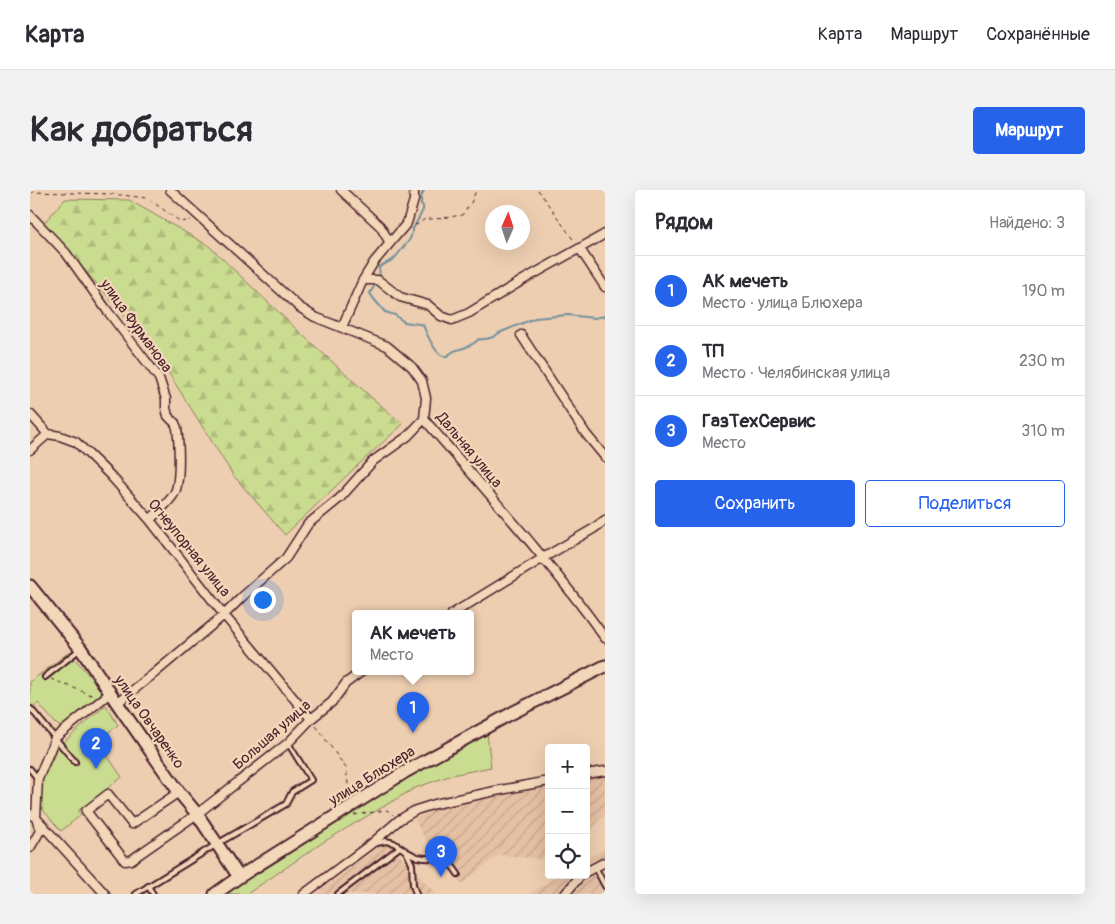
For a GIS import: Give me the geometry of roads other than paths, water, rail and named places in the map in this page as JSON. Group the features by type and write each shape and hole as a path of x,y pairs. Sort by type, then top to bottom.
{"main road":[{"name":"улица Овчаренко","path":"30,586 81,649 106,696 117,703 179,792 197,814 239,877"},
{"name":"улица Блюхера","path":"215,894 405,772 512,713 605,666"}],"street":[{"name":"Дальняя улица","path":"170,190 299,307 315,317 387,346 412,367 422,381 426,398 424,419 543,558 605,638"},
{"path":"341,190 380,226 390,243"},
{"path":"342,328 362,280 374,262 407,223 414,200 414,190"},
{"name":"улица Фурманова","path":"30,215 66,253 159,378 166,399 168,416 177,428 179,475 178,485 174,494 150,520"},
{"path":"362,280 378,280 400,297 428,305 441,316 452,320 470,313 523,280 605,234"},
{"path":"580,249 605,287"},
{"path":"521,335 586,434 605,457"},
{"path":"30,414 48,434 30,450"},
{"path":"117,703 224,615 286,558 308,524 340,498 373,461 408,436 424,419"},
{"name":"Огнеупорная улица","path":"48,434 76,442 110,476 150,520 224,615 311,720"},
{"path":"458,610 594,529 605,520"},
{"name":"Большая улица","path":"179,792 132,824 108,794 86,811 125,861 131,860 197,814 288,743 332,702 346,683 357,675"},
{"path":"30,848 40,831 33,816 38,779 55,738 106,696"},
{"path":"590,773 605,771"},
{"path":"304,894 371,844 399,820 416,810 435,804 545,782"},
{"path":"33,816 105,894"},
{"path":"590,870 605,862"},
{"path":"565,894 578,879"}],"lane":[{"path":"45,677 81,649"},
{"path":"31,709 75,762"},
{"path":"136,894 286,804 292,792 311,780 288,743"},
{"path":"30,769 38,779"},
{"path":"371,844 386,841 394,843 406,852 417,856 440,859 452,864 458,874"},
{"path":"338,894 400,847"},
{"path":"406,852 412,864 413,885 416,894"},
{"path":"595,867 605,886"},
{"path":"148,886 153,894"}],"waterway":[{"path":"379,278 379,267 394,259 410,239 423,210 421,197 424,190"},
{"path":"377,282 370,293 385,312 395,315 404,322 423,325 432,345 443,356 469,346 479,339 492,337 535,318 568,315 594,318 605,316"}],"place":[{"name":"АК мечеть","path":"413,733"},
{"name":"ТП","path":"96,769"},
{"name":"ГазТехСервис","path":"441,877"}]}
